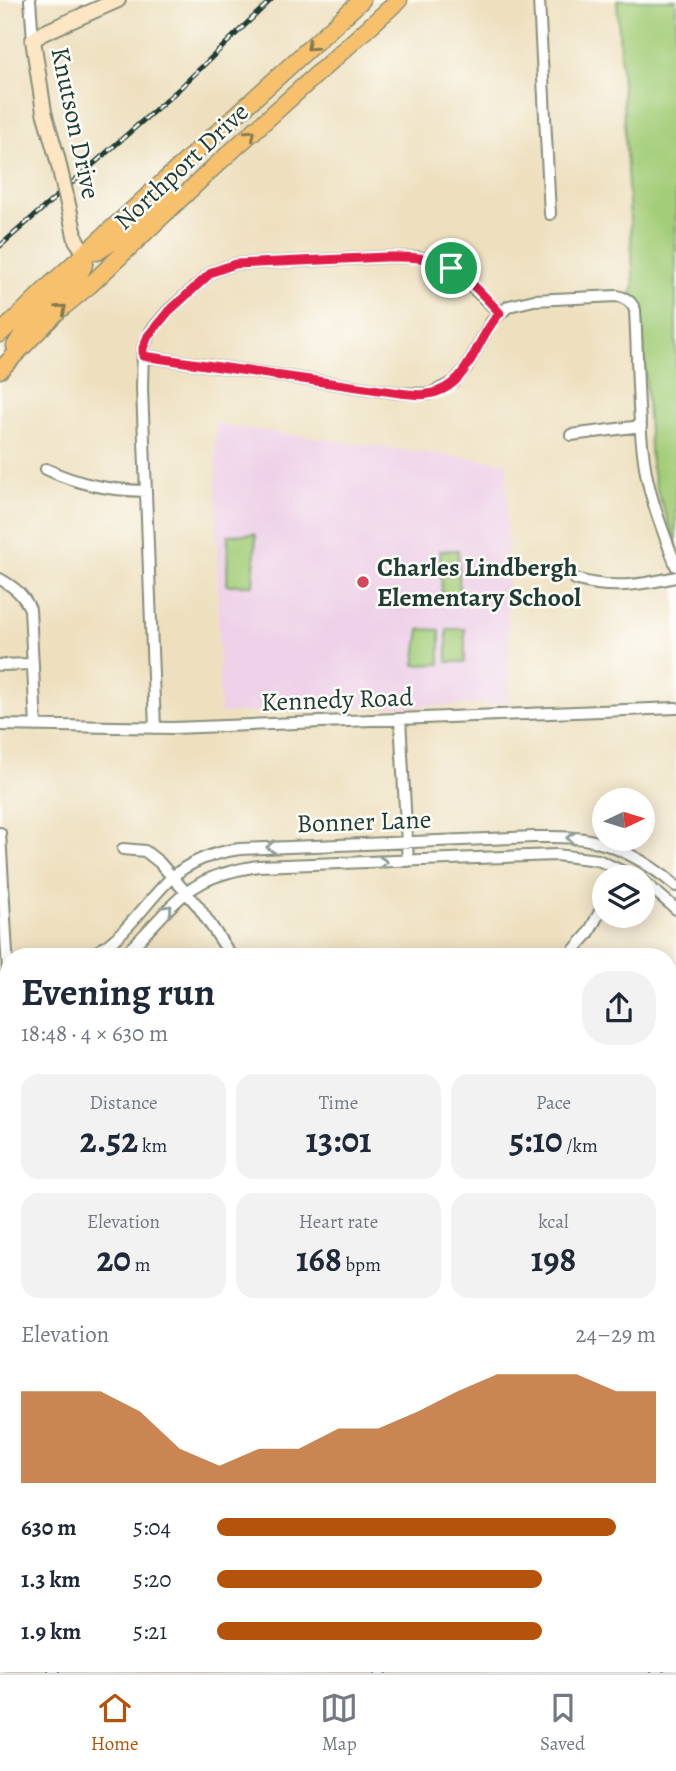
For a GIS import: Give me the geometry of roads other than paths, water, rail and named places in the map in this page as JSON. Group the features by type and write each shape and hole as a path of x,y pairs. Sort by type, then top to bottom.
{"main road":[{"name":"Northport Drive","path":"0,334 48,286 362,0"},
{"name":"Northport Drive","path":"0,370 57,313 214,167 399,0"},
{"path":"0,370 28,323 81,272 85,264 85,253 93,254 117,240 160,204 214,167"}],"street":[{"name":"Knutson Drive","path":"30,0 44,112 76,240 85,253"},
{"path":"33,40 45,32 118,0"},
{"path":"539,0 550,214"},
{"path":"155,728 142,388 143,348 148,336 168,312 212,272 235,264 418,257 451,268 500,313"},
{"path":"143,356 400,393 429,394 454,382 466,368 492,321 509,306 534,300 617,296 632,303 635,310 644,460 649,487 676,566"},
{"path":"571,435 641,426"},
{"path":"46,469 71,480 101,487 146,491"},
{"path":"575,579 609,586 652,582 676,576"},
{"path":"0,579 19,592 30,609 36,726"},
{"path":"0,665 33,664"},
{"name":"Kennedy Road","path":"0,725 155,728 676,708"},
{"path":"400,719 408,861"},
{"path":"0,833 7,948"},
{"name":"Bonner Lane","path":"105,948 172,877 192,864 224,851 274,846 567,837 609,845 648,865 676,886"},
{"path":"123,849 145,851 159,862 198,906 226,948"},
{"path":"621,865 626,853"},
{"name":"Bonner Lane","path":"130,948 186,892 218,874 258,866 556,855 598,860 606,865"},
{"path":"655,891 676,909"},
{"path":"576,948 592,928"}],"railway":[{"path":"0,246 179,89 271,0"}],"place":[{"name":"Charles Lindbergh Elementary School","path":"363,582"}]}
